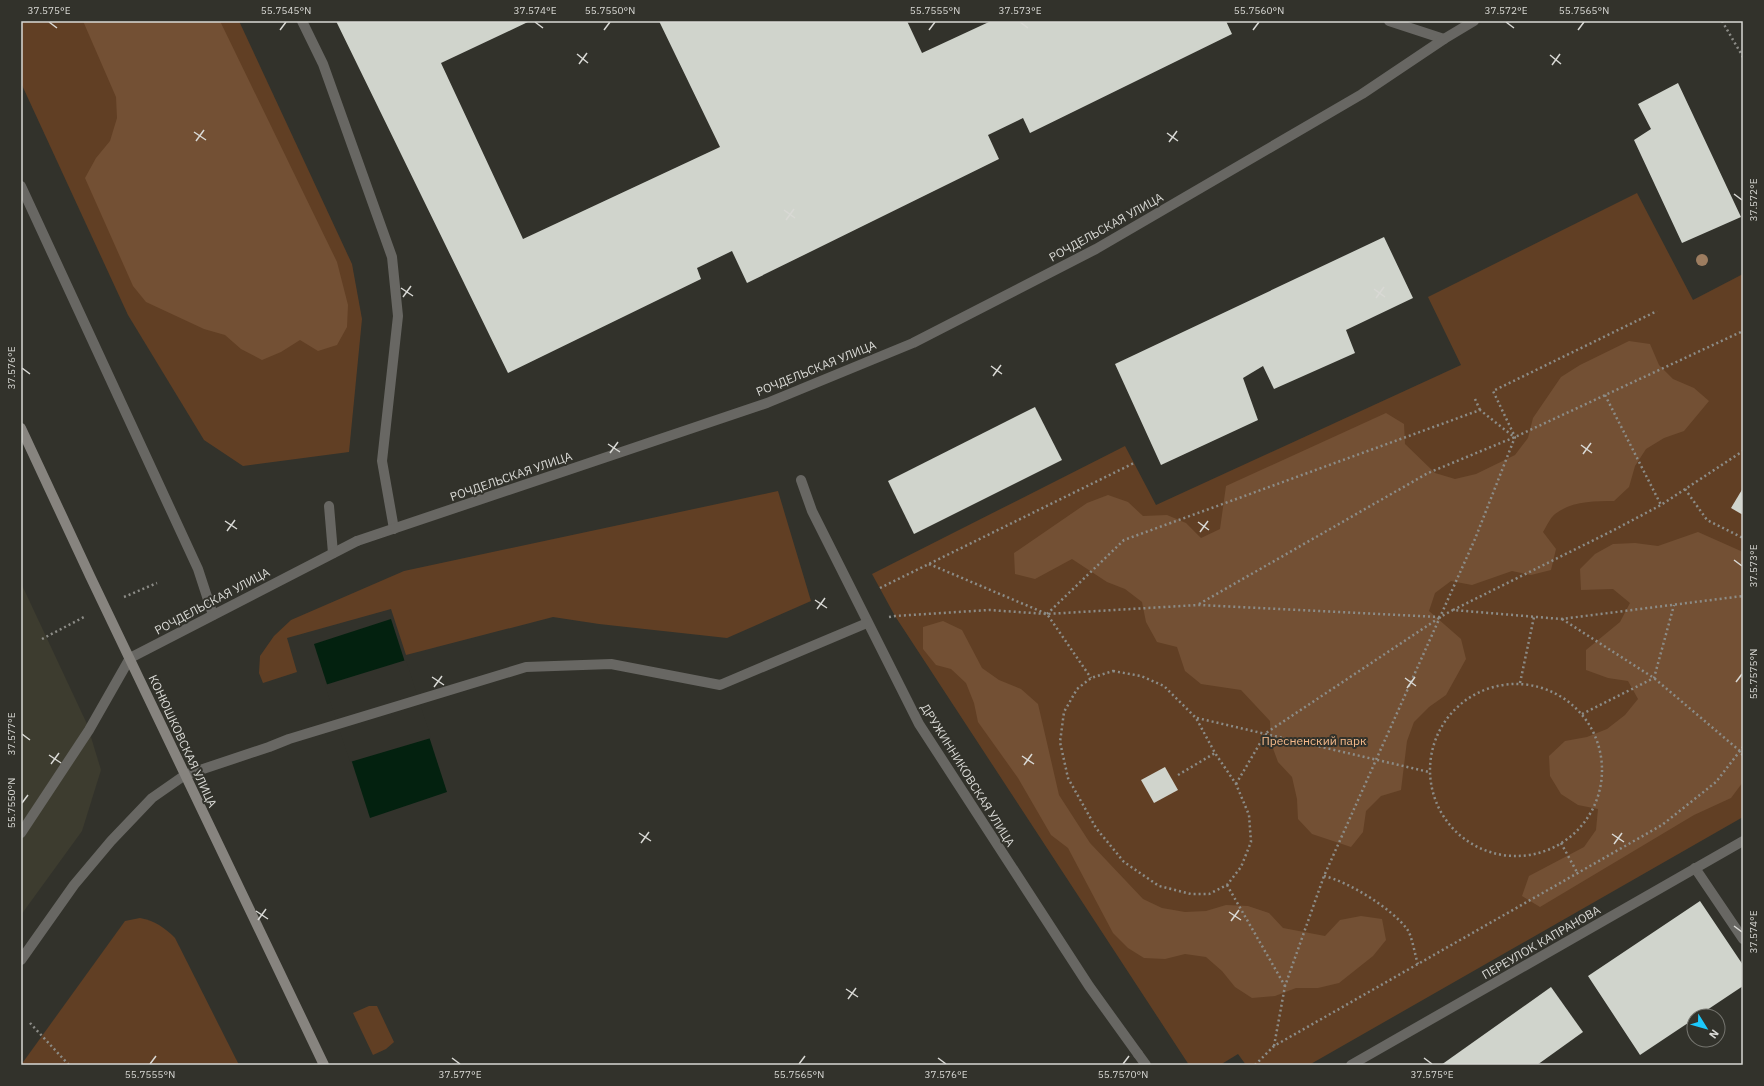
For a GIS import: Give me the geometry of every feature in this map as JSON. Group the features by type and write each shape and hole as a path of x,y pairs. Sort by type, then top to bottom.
{"main road":[{"name":"КОНЮШКОВСКАЯ УЛИЦА","path":"21,428 324,1065"}],"street":[{"path":"302,21 323,64 392,257 398,316 382,461 394,529"},
{"path":"1389,21 1444,39"},
{"name":"РОЧДЕЛЬСКАЯ УЛИЦА","path":"130,658 357,541 767,403 913,343 1096,249 1362,94 1444,39 1474,21"},
{"path":"21,186 198,569 213,615"},
{"name":"ДРУЖИННИКОВСКАЯ УЛИЦА","path":"801,480 812,511 919,724 1089,986 1146,1065"},
{"path":"329,506 333,553"},
{"path":"21,960 74,885 111,841 152,798 185,775 290,739 526,668 611,664 720,685 867,623"},
{"path":"21,833 89,730 130,658"},
{"name":"ПЕРЕУЛОК КАПРАНОВА","path":"1351,1065 1743,841"},
{"path":"1695,868 1743,939"}],"path":[{"path":"1722,21 1743,57"},
{"path":"1274,1046 1285,986 1324,876 1475,539 1514,437 1493,391 1657,312"},
{"path":"1198,605 1428,473 1514,437 1743,331"},
{"path":"1605,395 1661,505"},
{"path":"1475,400 1480,410 1514,437"},
{"path":"1047,614 1124,540 1480,410"},
{"path":"1236,784 1266,733 1440,617 1661,505 1743,451"},
{"path":"880,588 1134,463"},
{"path":"1685,489 1706,520 1743,538"},
{"path":"929,564 1047,614 1091,678"},
{"path":"1453,610 1561,619 1743,596"},
{"path":"1582,714 1654,678 1674,604"},
{"path":"867,623 895,616 989,610 1047,614 1198,605 1440,617"},
{"path":"1520,683 1534,617"},
{"path":"1561,619 1654,678 1740,751 1743,756"},
{"path":"1113,671 1140,676 1164,686 1196,718 1215,753 1236,784 1248,815 1251,842 1241,867 1227,885 1209,894 1191,894 1159,886 1124,862 1096,828 1068,778 1060,742 1064,712 1077,689 1091,678 1113,671"},
{"path":"1520,683 1538,686 1554,692 1569,702 1582,714 1593,732 1600,752 1602,773 1599,794 1590,813 1578,830 1561,843 1545,851 1527,855 1509,856 1491,852 1475,846 1460,835 1447,822 1432,790 1429,772 1431,752 1438,732 1449,715 1463,701 1480,691 1500,685 1520,683"},
{"path":"1196,718 1429,772"},
{"path":"1255,1065 1274,1046 1662,825 1716,782 1743,747"},
{"path":"1178,775 1215,753"},
{"path":"1561,843 1578,874"},
{"path":"1324,876 1336,879 1381,904 1408,930 1418,964"},
{"path":"1227,885 1285,986"},
{"path":"30,1023 69,1065"}],"shaded area":[{"path":"21,583 87,724 101,770 82,831 21,915"},
{"path":"391,619 447,792 370,818 314,644"}],"green space":[{"path":"21,21 239,21 352,264 362,319 349,452 243,466 204,440 128,315 21,83"},
{"path":"83,21 220,21 337,262 348,305 347,327 337,345 318,351 300,340 281,352 262,360 241,349 225,335 204,329 146,302 133,286 85,178 96,158 110,141 117,118 116,97"},
{"name":"Пресненский парк","path":"1637,193 1693,300 1743,274 1743,817 1309,1065 1246,1065 1238,1054 1220,1065 1189,1065 895,616 872,574 1125,446 1156,505 1461,365 1428,297"},
{"path":"1629,341 1650,344 1659,365 1673,379 1694,388 1709,401 1684,431 1664,438 1646,449 1635,466 1629,487 1614,501 1576,504 1568,506 1553,516 1543,532 1556,549 1551,570 1531,575 1512,571 1472,585 1451,581 1435,593 1429,611 1461,639 1466,659 1446,695 1429,707 1414,722 1407,741 1401,790 1381,796 1366,811 1363,832 1351,847 1312,834 1298,819 1297,799 1292,777 1278,762 1271,743 1270,721 1241,690 1201,684 1185,671 1177,647 1157,642 1146,622 1142,602 1125,589 1107,582 1072,559 1035,579 1015,574 1014,553 1087,503 1108,495 1128,502 1143,516 1167,515 1186,523 1201,538 1220,529 1226,486 1386,413 1404,424 1405,444 1435,473 1455,479 1476,474 1515,455 1528,438 1533,418 1561,377 1580,365"},
{"path":"778,491 811,601 727,638 599,624 553,617 406,655 391,609 287,638 297,672 263,683 259,673 260,656 274,636 291,620 404,571"},
{"path":"1698,532 1743,552 1743,782 1731,798 1694,815 1540,907 1522,896 1529,876 1584,847 1596,830 1598,809 1578,805 1561,794 1550,776 1549,756 1565,741 1587,737 1607,729 1625,715 1638,699 1628,681 1608,678 1586,670 1586,650 1620,622 1630,603 1613,589 1581,590 1580,569 1595,554 1613,544 1635,543 1658,546"},
{"path":"943,621 962,630 982,668 999,680 1021,689 1038,704 1059,795 1090,843 1143,899 1162,908 1185,912 1206,911 1226,905 1248,906 1269,913 1283,928 1325,936 1340,920 1361,916 1382,919 1386,940 1373,956 1339,983 1318,988 1296,988 1275,996 1252,998 1235,987 1222,971 1206,957 1185,954 1165,959 1144,958 1128,948 1113,933 1068,848 1051,835 1018,778 978,722 974,703 966,683 951,669 936,665 923,649 923,627"},
{"path":"140,918 159,925 175,938 239,1065 21,1065 125,921"},
{"path":"369,1006 377,1006 394,1042 386,1049 373,1055 353,1013"}],"pier":[{"path":"406,660 431,738 350,762 325,685"}],"building":[{"path":"336,21 530,21 441,63 523,239 720,147 659,21 907,21 922,53 991,21 1226,21 1232,34 1030,133 1023,118 988,135 999,159 747,283 732,251 697,268 701,279 508,373"},
{"path":"1678,83 1741,217 1682,243 1634,140 1651,129 1638,104"},
{"path":"1384,237 1413,298 1346,330 1355,353 1274,389 1263,366 1243,378 1258,420 1161,465 1115,364"},
{"path":"1035,407 1062,460 914,534 888,481"},
{"path":"1743,488 1743,515 1731,508"},
{"path":"1165,767 1178,790 1154,803 1141,780"},
{"path":"1700,901 1743,965 1743,986 1710,1008 1686,1008 1686,1024 1640,1055 1588,976"},
{"path":"1551,987 1583,1032 1537,1065 1441,1065"}]}
